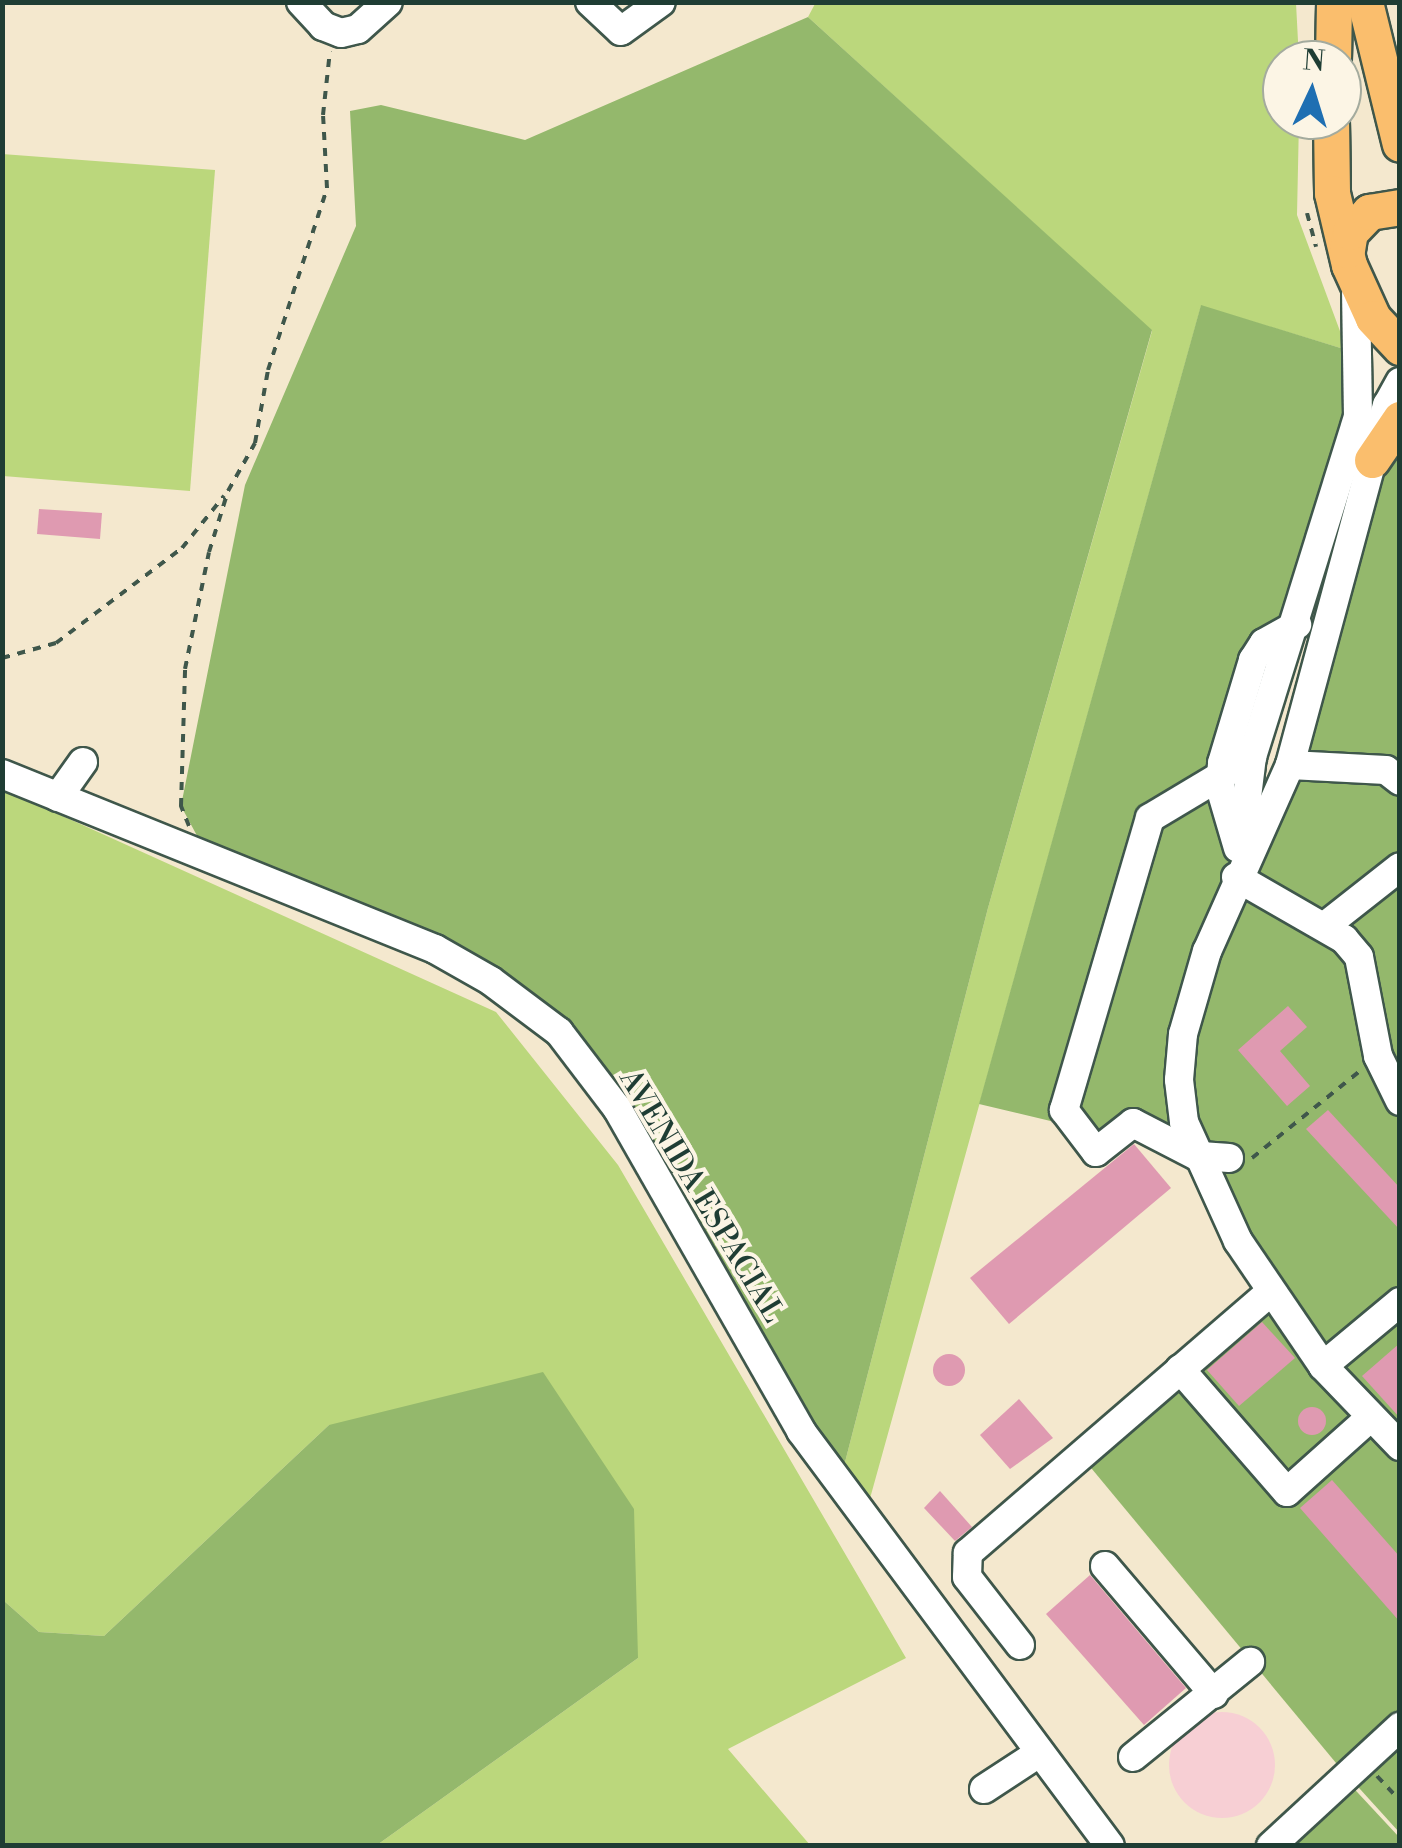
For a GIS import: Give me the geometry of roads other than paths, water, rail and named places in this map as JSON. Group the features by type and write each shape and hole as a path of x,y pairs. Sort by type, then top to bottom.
{"main road":[{"path":"1333,40 1334,2"},
{"path":"1365,2 1400,144"},
{"path":"1331,140 1332,193 1356,287 1400,348"},
{"path":"1348,250 1350,232 1369,212 1400,207"},
{"path":"1372,460 1400,419"}],"lane":[{"path":"301,2 335,32 358,28 388,2"},
{"path":"590,2 621,31 661,2"},
{"path":"1238,864 1252,757 1282,675 1358,417 1356,287"},
{"path":"1400,382 1372,460 1290,765 1238,864 1183,1034 1179,1080 1198,1156 1270,1292 1323,1366 1400,1446"},
{"path":"1333,605 1300,612 1264,643 1253,660 1221,776 1238,864 1325,926 1358,957 1389,1047 1400,1101"},
{"path":"1282,675 1311,684"},
{"path":"1230,1158 1198,1156 1133,1123 1096,1152 1064,1110 1150,818 1252,757"},
{"path":"58,797 82,762"},
{"path":"1290,765 1386,770 1400,781"},
{"name":"AVENIDA ESPACIAL","path":"2,774 434,949 492,981 559,1032 618,1108 801,1431 1101,1840"},
{"path":"1325,926 1400,867"},
{"path":"1020,1645 964,1565 977,1541 1270,1292"},
{"path":"1323,1366 1400,1302"},
{"path":"1180,1369 1287,1492 1371,1417"},
{"path":"1105,1566 1214,1694"},
{"path":"1134,1757 1250,1662"},
{"path":"1271,1846 1400,1728"},
{"path":"984,1789 1040,1753"}]}
